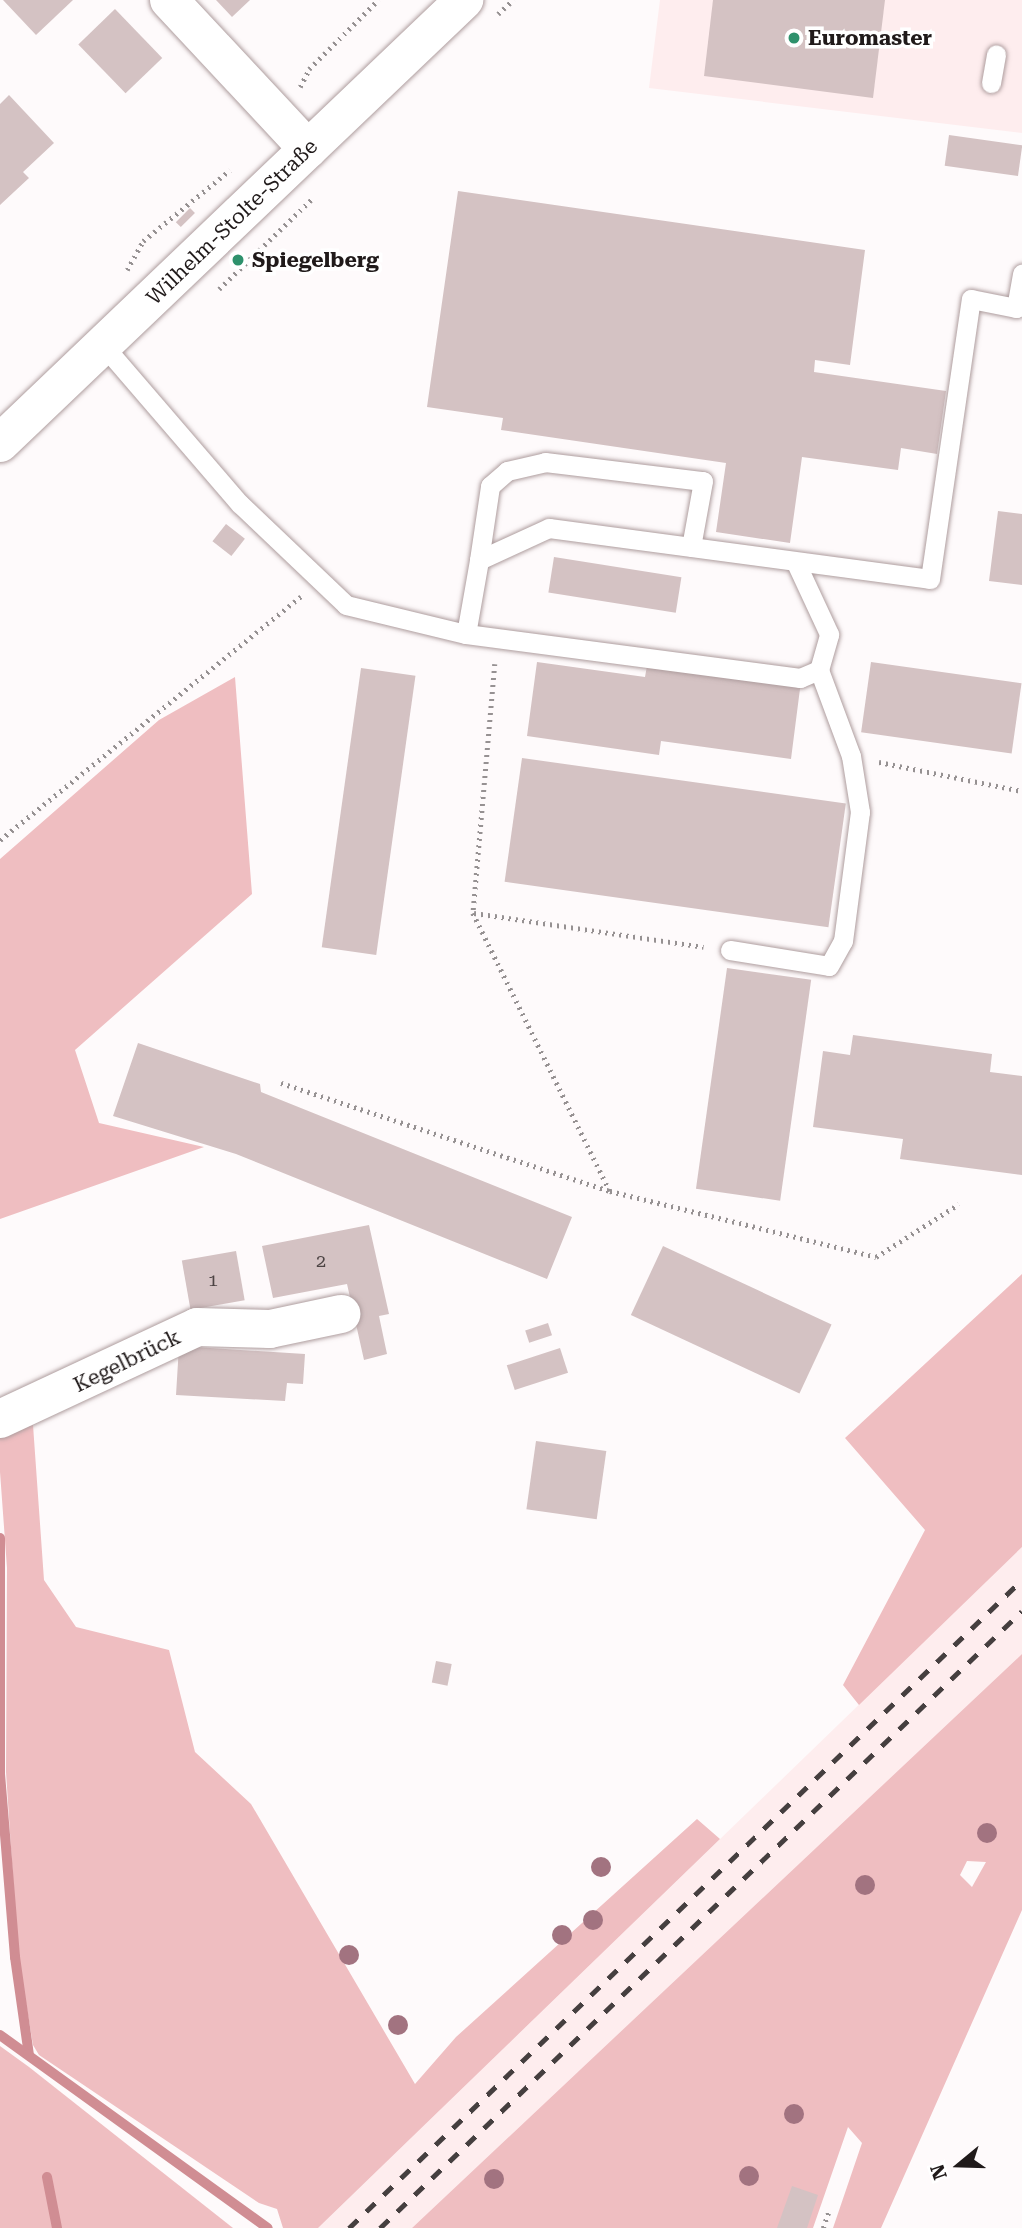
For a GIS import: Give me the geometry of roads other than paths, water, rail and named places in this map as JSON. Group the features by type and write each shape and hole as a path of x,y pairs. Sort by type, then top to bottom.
{"street":[{"path":"169,0 295,136"},
{"name":"Wilhelm-Stolte-Straße","path":"0,443 103,345 295,136 464,0"},
{"name":"Kegelbrück","path":"0,1419 198,1327 270,1329 341,1314"}],"lane":[{"path":"991,83 996,54"},
{"path":"479,560 549,528 691,547 797,565 930,579 971,299 1016,308 1022,274"},
{"path":"103,345 240,504 346,605 497,639 800,678 819,670"},
{"path":"466,634 490,486 507,471 545,462 703,481 691,547"},
{"path":"730,950 829,966 843,941 860,812 851,756 819,670 829,634 797,565"}],"waterway":[{"path":"0,1538 0,1774 15,1957 29,2055"},
{"path":"0,2035 268,2228"},
{"path":"47,2177 57,2228"}],"railway":[{"path":"349,2228 1022,1580"},
{"path":"380,2228 1022,1611"}],"place":[{"name":"Euromaster","path":"794,38"},
{"name":"Spiegelberg","path":"238,260"}]}
